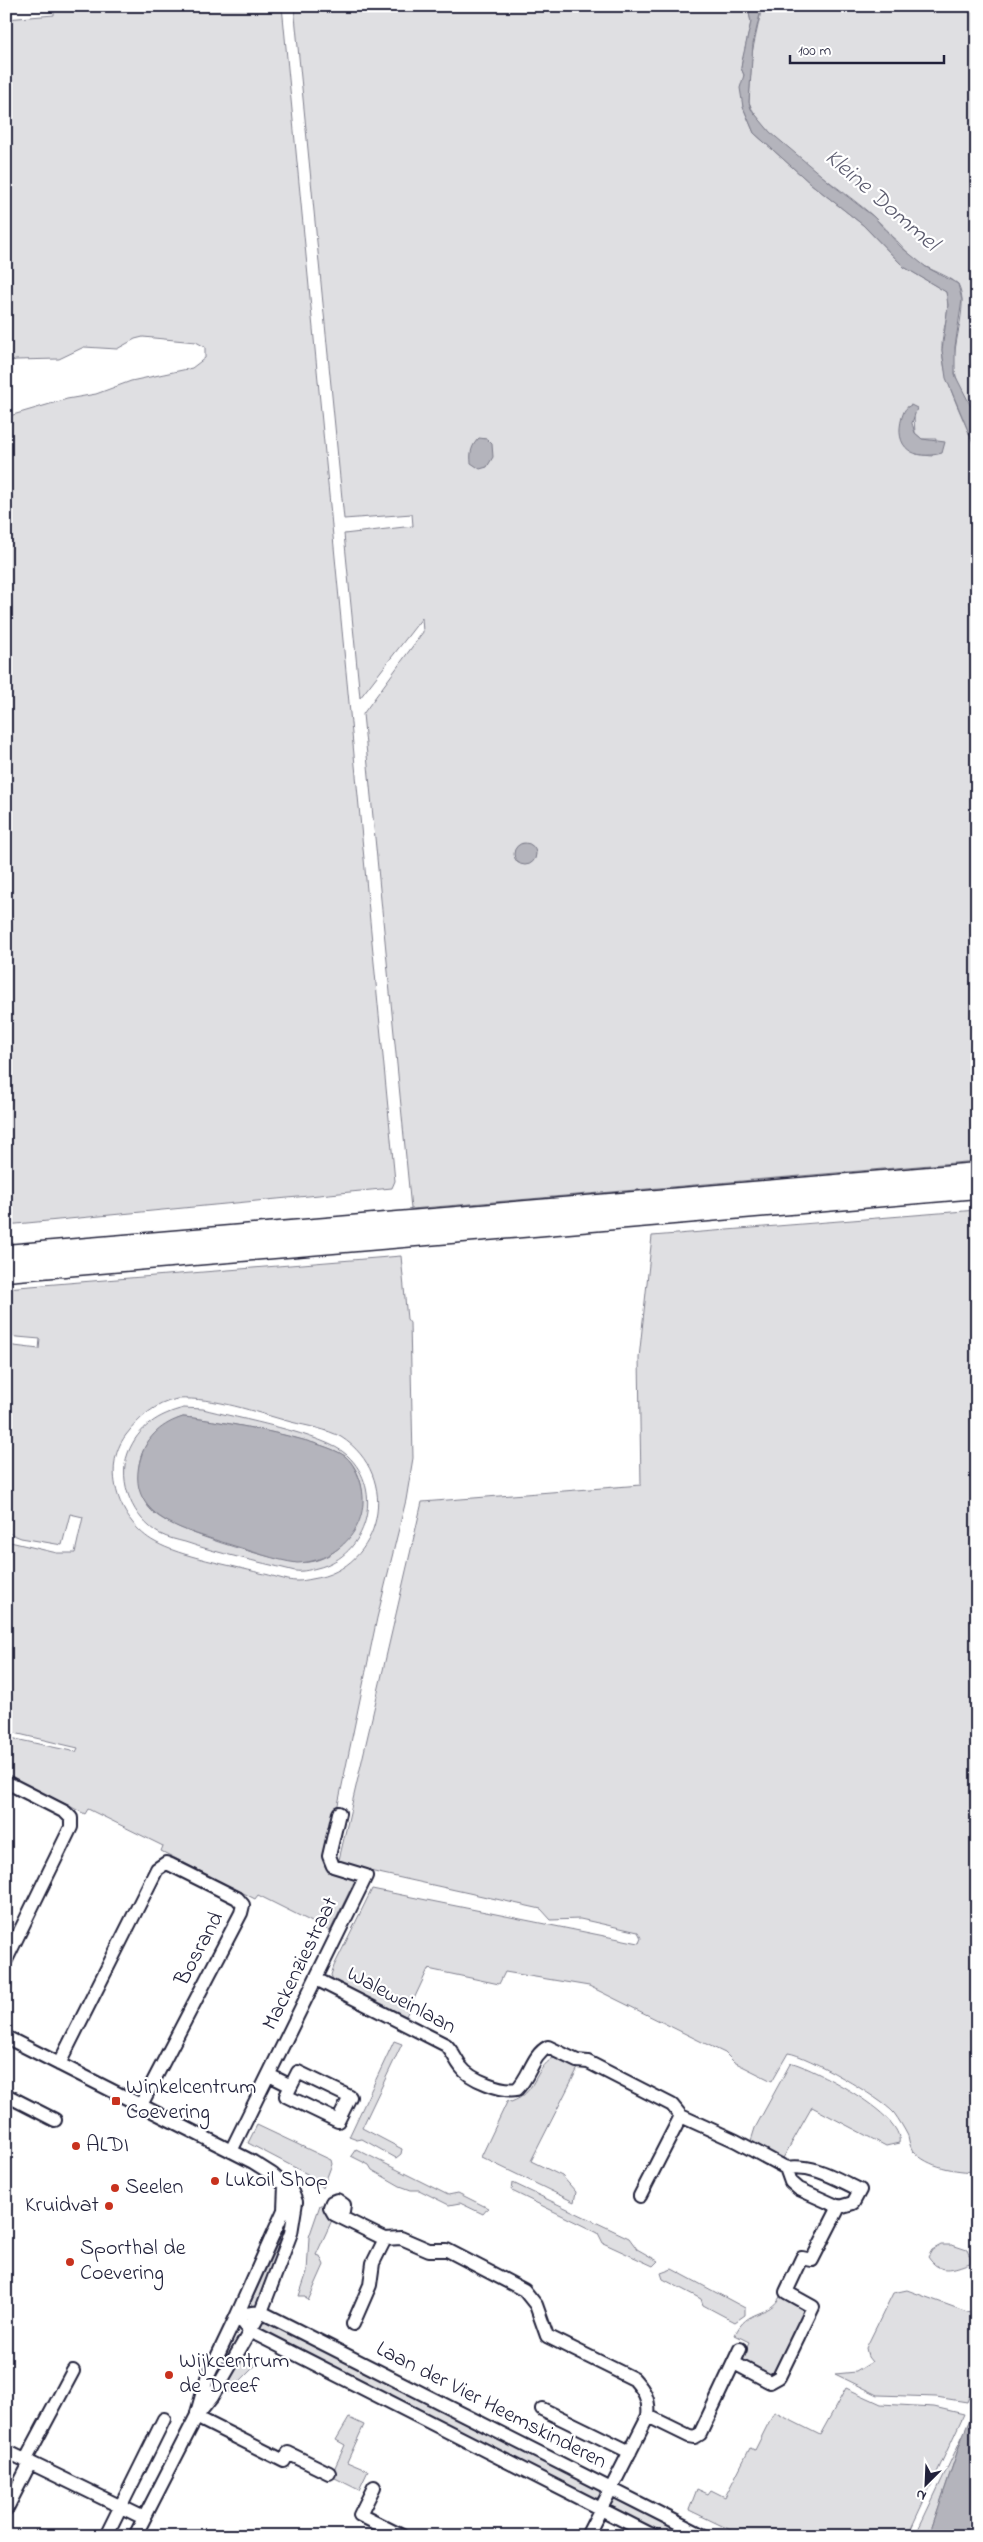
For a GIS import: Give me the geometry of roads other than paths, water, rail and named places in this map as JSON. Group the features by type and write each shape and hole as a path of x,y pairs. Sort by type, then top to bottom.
{"highway":[{"path":"6,1254 977,1172"},
{"path":"6,1272 977,1189"}],"street":[{"path":"6,1782 65,1812 71,1818 70,1827 6,1960"},
{"name":"Mackenziestraat","path":"231,2151 366,1876 333,1866 329,1856 339,1813"},
{"name":"Bosrand","path":"58,2064 157,1868 166,1863 171,1865 236,1898 243,1905 241,1913 141,2105"},
{"name":"Waleweinlaan","path":"316,1979 446,2045 453,2052 461,2068 500,2090 517,2089 524,2082 540,2051 548,2047 576,2061 588,2062 672,2105 681,2116 736,2141 786,2168 801,2166 816,2168 860,2190 853,2203 839,2207 812,2260 802,2258 786,2292 813,2307 779,2377 770,2382 734,2363"},
{"path":"6,2037 231,2151 272,2174 292,2192 296,2202 291,2233 261,2312 212,2397 196,2417 135,2536"},
{"path":"298,2072 350,2097 338,2121 286,2096 291,2086 298,2072"},
{"path":"269,2075 291,2086"},
{"path":"6,2095 56,2120"},
{"path":"640,2196 681,2116"},
{"path":"786,2168 791,2182 798,2189 839,2207"},
{"path":"196,2417 207,2378 284,2210 285,2185"},
{"path":"338,2215 385,2239 401,2238 429,2250 447,2250 524,2290 536,2305 547,2336 634,2379 643,2390 649,2406 648,2416 587,2536"},
{"path":"353,2324 370,2285 373,2263 385,2239"},
{"path":"237,2315 261,2312"},
{"name":"Laan der Vier Heemskinderen","path":"261,2312 704,2536"},
{"name":"Laan der Vier Heemskinderen","path":"237,2315 250,2331 654,2536"},
{"path":"648,2416 695,2437 700,2434 740,2349"},
{"path":"6,2510 27,2462 73,2370"},
{"path":"542,2409 630,2452"},
{"path":"196,2417 284,2460 288,2453 329,2473"},
{"path":"106,2536 164,2419"},
{"path":"6,2451 144,2518"},
{"path":"374,2487 360,2515 402,2536"}],"place":[{"name":"Winkelcentrum Coevering","path":"116,2101"},
{"name":"ALDI","path":"76,2146"},
{"name":"Lukoil Shop","path":"215,2181"},
{"name":"Seelen","path":"115,2188"},
{"name":"Kruidvat","path":"109,2206"},
{"name":"Sporthal de Coevering","path":"70,2262"},
{"name":"Wijkcentrum de Dreef","path":"169,2375"}],"water label":[{"name":"Kleine Dommel","path":"881,201"}]}
